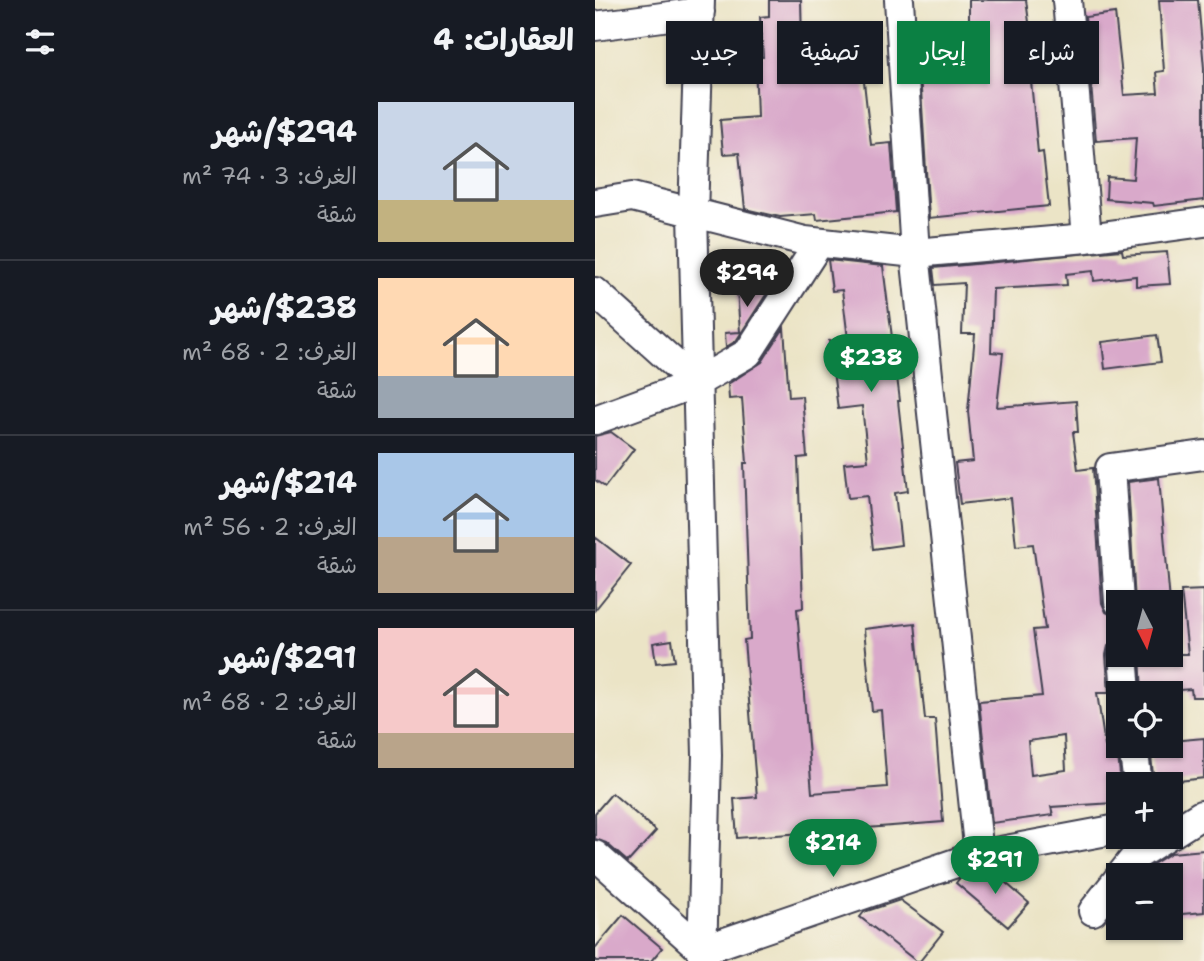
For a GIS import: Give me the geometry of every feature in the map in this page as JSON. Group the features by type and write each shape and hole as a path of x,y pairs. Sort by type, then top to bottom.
{"street":[{"path":"899,0 915,253 979,855"},
{"path":"1067,0 1087,238"},
{"path":"595,26 700,6 693,214 707,755 702,956"},
{"path":"595,203 632,197 819,243 915,253 1087,238 1204,222"},
{"path":"595,420 696,383 748,353 819,243"},
{"path":"595,292 696,383"},
{"path":"1118,590 1110,468 1204,455"},
{"path":"1183,818 1203,814"},
{"path":"1183,826 1203,814"},
{"path":"702,956 979,855 1106,832"},
{"path":"1131,863 1147,849"},
{"path":"595,855 702,956"},
{"path":"1093,911 1106,895"}],"building":[{"path":"769,0 801,0 801,21 777,21 777,84 864,84 871,145 891,143 896,212 817,220 816,214 780,217 745,209 739,153 723,154 720,120 757,117 756,84 763,84 763,21 760,21 760,17 769,16"},
{"path":"969,0 1026,0 1029,21 1004,21 1004,84 1031,84 1038,153 1043,152 1049,206 929,218 921,84 990,84 990,21 969,21"},
{"path":"1159,0 1198,0 1204,68 1204,200 1154,206 1153,203 1106,199 1107,177 1133,179 1136,138 1096,141 1091,84 1099,84 1099,21 1085,21 1085,17 1115,13 1124,95 1158,93 1156,72 1164,71"},
{"path":"1122,250 1123,255 1167,252 1170,284 1136,286 1136,276 1094,281 1093,271 1066,274 1067,285 993,289 991,352 1003,353 997,407 1076,401 1078,432 1073,432 1078,470 1093,468 1102,603 1106,612 1108,681 1106,693 1097,693 1106,758 1118,758 1120,772 1106,772 1106,804 1051,807 1053,815 992,823 979,701 1042,696 1033,630 1045,629 1033,544 1016,546 1011,498 960,504 955,463 973,461 968,411 975,334 962,334 964,283 935,285 933,268","holes":["1064,736 1066,770 1031,775 1028,741"]},
{"path":"828,260 883,266 908,491 895,493 901,545 873,549 867,496 848,498 844,463 868,461 862,406 838,409 829,341 848,339 842,290 832,291"},
{"path":"771,287 736,341 726,347 725,333 740,332 737,289"},
{"path":"784,328 789,397 802,396 807,457 798,458 803,608 797,609 812,793 887,787 881,710 872,711 864,629 915,623 925,719 935,719 943,822 737,838 734,799 757,797 744,640 750,639 744,463 747,463 742,398 729,399 728,384 762,362"},
{"path":"1157,335 1161,362 1105,369 1102,342"},
{"path":"611,432 634,449 605,487 595,480 595,436"},
{"path":"1159,478 1169,590 1134,590 1128,482"},
{"path":"595,537 631,565 595,610"},
{"path":"1204,590 1204,697 1192,697 1191,689 1183,690 1183,681 1141,681 1141,667 1183,667 1183,654 1188,654 1183,591"},
{"path":"672,640 675,661 656,663 653,643"},
{"path":"1204,738 1204,778 1183,781 1183,772 1153,772 1151,758 1183,758 1183,740"},
{"path":"612,793 656,831 628,862 606,843 595,839 595,813"},
{"path":"1204,850 1204,912 1183,914 1183,863 1155,863 1171,853"},
{"path":"991,870 1029,903 1008,927 956,883 959,879"},
{"path":"900,900 943,932 920,961 916,961 860,917 864,912"},
{"path":"623,915 662,948 651,961 595,961 595,948"}]}
